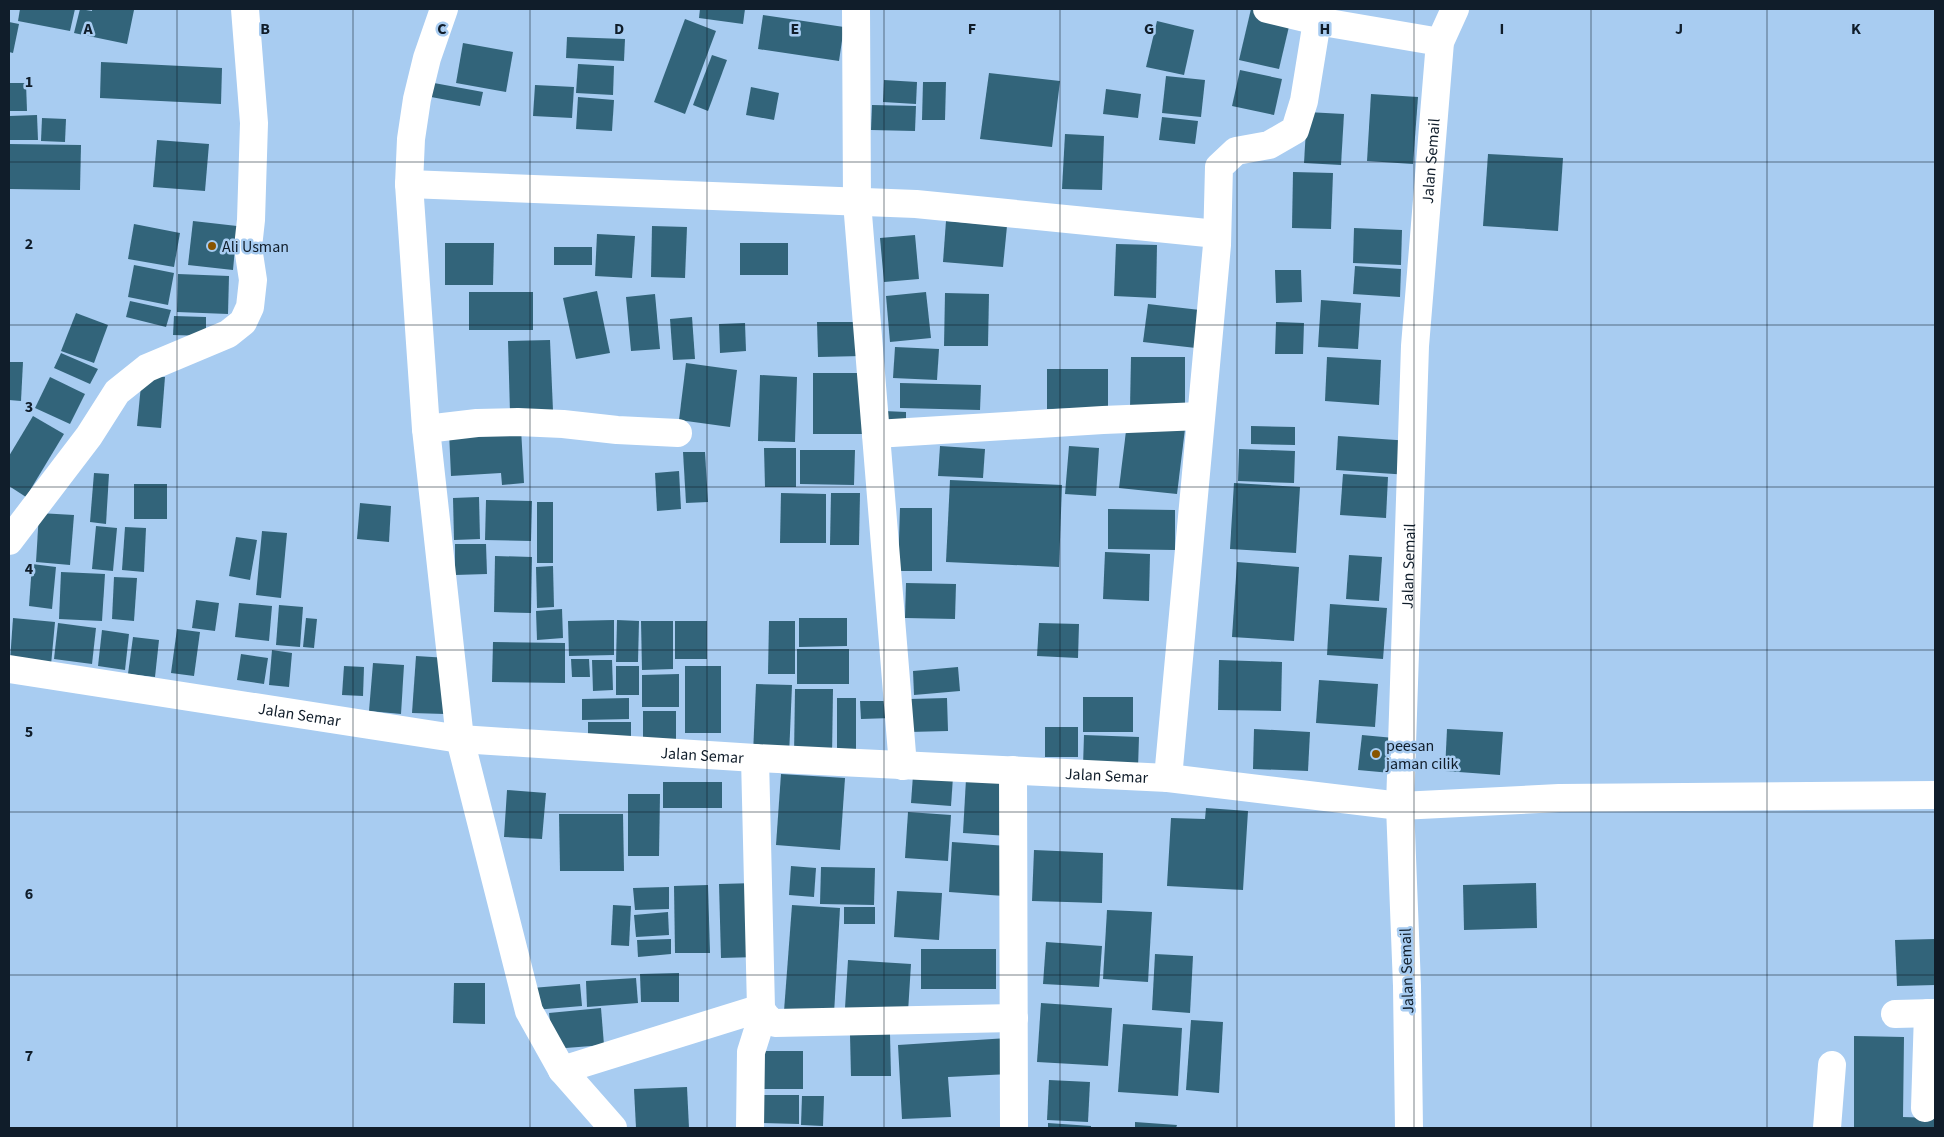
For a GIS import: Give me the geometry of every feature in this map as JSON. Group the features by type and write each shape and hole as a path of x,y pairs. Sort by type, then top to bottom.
{"street":[{"path":"9,541 89,436 116,392 148,368 228,334 242,322 250,307 253,280 248,248 251,220 254,123 245,9"},
{"path":"444,9 427,58 417,99 411,139 409,184 426,429 460,739 529,1011 562,1070 613,1128"},
{"path":"856,9 857,202 903,766"},
{"path":"1266,9 1317,21 1440,42"},
{"name":"Jalan Semail","path":"1409,1128 1407,986 1400,806 1415,346 1440,42 1455,9"},
{"path":"1168,778 1217,234 1219,167 1236,150 1269,145 1295,130 1304,101 1317,21"},
{"path":"409,184 954,207 1217,234"},
{"path":"876,434 1093,420 1201,416"},
{"path":"426,429 477,423 518,422 678,433"},
{"name":"Jalan Semar","path":"9,669 460,739 755,758 1168,778 1400,806 1559,798 1935,794"},
{"path":"750,1128 751,1052 762,1011 755,758"},
{"path":"1013,770 1014,1128"},
{"path":"562,1070 762,1011"},
{"path":"762,1011 775,1024 1014,1018"},
{"path":"1895,1014 1931,1013 1925,1108"},
{"path":"1827,1128 1832,1065"}],"building":[{"path":"20,9 75,9 70,31 18,21"},
{"path":"80,9 92,11 92,9 134,10 127,44 74,33"},
{"path":"700,9 745,9 743,24 699,18"},
{"path":"1251,9 1291,18 1279,69 1239,60"},
{"path":"763,15 844,27 839,61 758,49"},
{"path":"685,19 716,31 685,114 654,102"},
{"path":"1157,21 1194,30 1184,75 1146,67"},
{"path":"9,22 19,24 13,53 9,52"},
{"path":"567,37 625,39 624,61 566,58"},
{"path":"463,43 513,52 506,92 456,83"},
{"path":"712,55 727,60 708,111 693,105"},
{"path":"101,62 222,68 221,104 100,98"},
{"path":"578,64 614,66 613,95 576,93"},
{"path":"1240,70 1282,79 1274,115 1232,106"},
{"path":"989,73 1060,81 1052,147 980,139"},
{"path":"1166,76 1205,80 1201,117 1162,113"},
{"path":"884,80 917,82 916,104 883,102"},
{"path":"923,82 946,82 945,120 922,120"},
{"path":"9,83 26,83 27,111 9,111"},
{"path":"434,83 483,92 480,106 431,97"},
{"path":"535,85 574,87 572,118 533,116"},
{"path":"751,87 779,93 774,120 746,115"},
{"path":"1106,89 1141,94 1138,118 1103,114"},
{"path":"1371,94 1418,97 1413,164 1367,161"},
{"path":"578,97 614,100 612,131 576,129"},
{"path":"872,105 916,106 915,131 871,130"},
{"path":"1307,112 1344,114 1341,165 1304,163"},
{"path":"37,115 38,140 9,140 9,116"},
{"path":"1162,117 1198,121 1195,144 1159,140"},
{"path":"42,118 66,119 65,142 41,141"},
{"path":"1065,134 1104,136 1102,190 1062,189"},
{"path":"157,140 209,144 205,191 153,187"},
{"path":"9,144 81,145 80,190 9,189"},
{"path":"1488,154 1563,158 1558,231 1483,226"},
{"path":"1293,172 1333,173 1331,229 1292,228"},
{"name":"Ali Usman","path":"193,221 237,226 233,270 188,265"},
{"path":"946,221 1007,226 1003,267 943,262"},
{"path":"134,224 180,233 174,267 128,259"},
{"path":"652,226 687,227 685,278 651,277"},
{"path":"1354,228 1402,230 1401,265 1353,263"},
{"path":"597,234 635,236 632,278 595,276"},
{"path":"915,235 919,279 884,282 880,238"},
{"path":"445,243 494,243 493,285 445,285"},
{"path":"740,243 788,243 788,275 740,275"},
{"path":"1116,244 1157,245 1156,298 1114,296"},
{"path":"554,247 592,247 592,265 554,265"},
{"path":"134,265 174,273 168,305 128,297"},
{"path":"1355,266 1401,269 1400,297 1353,294"},
{"path":"1275,270 1301,270 1302,302 1276,303"},
{"path":"178,274 229,276 228,314 177,312"},
{"path":"597,291 610,353 576,359 563,298"},
{"path":"469,292 533,292 533,330 469,330"},
{"path":"926,292 931,338 890,342 886,296"},
{"path":"945,293 989,294 988,346 944,346"},
{"path":"655,294 660,349 631,351 626,297"},
{"path":"1321,300 1361,303 1358,349 1318,347"},
{"path":"130,301 171,310 166,327 126,317"},
{"path":"1148,304 1200,310 1196,348 1143,342"},
{"path":"76,313 108,325 94,363 61,351"},
{"path":"174,316 206,317 206,336 173,335"},
{"path":"692,317 695,359 673,360 670,319"},
{"path":"817,322 860,322 862,356 818,357"},
{"path":"1276,322 1304,323 1303,354 1275,354"},
{"path":"745,323 746,351 720,353 719,324"},
{"path":"550,340 553,411 510,413 508,341"},
{"path":"895,347 939,349 937,380 893,378"},
{"path":"61,353 98,369 90,384 54,368"},
{"path":"1131,357 1185,357 1185,409 1130,408"},
{"path":"1327,357 1381,360 1379,405 1325,401"},
{"path":"9,362 23,362 21,401 9,400"},
{"path":"686,363 737,370 730,427 679,420"},
{"path":"1047,369 1108,369 1108,408 1047,409"},
{"path":"813,373 863,373 863,434 813,434"},
{"path":"142,375 165,377 161,428 137,426"},
{"path":"760,375 797,377 795,442 758,441"},
{"path":"50,377 85,394 70,424 35,408"},
{"path":"900,383 981,385 980,410 900,408"},
{"path":"884,411 906,412 906,429 884,429"},
{"path":"33,416 64,434 26,497 9,486 9,456"},
{"path":"1127,423 1185,429 1177,494 1119,488"},
{"path":"1251,426 1295,427 1295,445 1251,444"},
{"path":"521,428 524,483 502,485 501,473 451,476 449,432"},
{"path":"1338,436 1411,441 1409,475 1336,470"},
{"path":"940,446 985,449 983,478 938,476"},
{"path":"1069,446 1099,448 1096,496 1065,494"},
{"path":"764,448 796,448 796,487 765,487"},
{"path":"1239,449 1295,451 1294,483 1238,481"},
{"path":"800,450 855,450 854,485 800,484"},
{"path":"683,452 705,452 708,502 686,503"},
{"path":"679,471 681,509 657,511 655,473"},
{"path":"94,473 109,474 106,524 90,522"},
{"path":"1343,474 1388,477 1386,518 1340,515"},
{"path":"950,480 1062,485 1059,567 946,562"},
{"path":"1234,483 1300,487 1296,553 1230,549"},
{"path":"134,484 167,484 167,519 134,519"},
{"path":"781,493 826,494 826,543 780,543"},
{"path":"831,493 860,493 859,545 830,545"},
{"path":"479,497 480,539 454,540 453,498"},
{"path":"486,500 532,501 531,541 485,540"},
{"path":"537,502 553,502 553,563 537,563"},
{"path":"360,503 391,506 389,542 357,539"},
{"path":"900,508 932,508 932,571 898,571"},
{"path":"1108,509 1175,510 1175,550 1108,549"},
{"path":"39,513 74,515 70,565 36,562"},
{"path":"96,526 117,528 113,571 92,569"},
{"path":"125,527 146,528 144,572 122,570"},
{"path":"262,531 287,533 281,598 256,595"},
{"path":"236,537 257,540 250,580 229,576"},
{"path":"455,544 486,544 487,574 455,575"},
{"path":"1105,552 1150,554 1149,601 1103,599"},
{"path":"1349,555 1382,557 1379,601 1346,599"},
{"path":"495,556 532,557 531,613 494,612"},
{"path":"1237,562 1299,567 1294,641 1232,637"},
{"path":"32,564 56,567 52,609 29,606"},
{"path":"553,566 554,607 537,608 536,567"},
{"path":"61,572 105,574 102,621 59,619"},
{"path":"114,577 137,578 134,621 112,619"},
{"path":"906,583 956,584 955,619 905,618"},
{"path":"196,600 219,603 215,631 192,628"},
{"path":"239,603 272,606 269,641 235,637"},
{"path":"1330,604 1387,608 1383,659 1327,655"},
{"path":"279,605 303,607 300,647 276,645"},
{"path":"562,609 563,638 537,640 536,611"},
{"path":"13,618 55,622 51,665 10,661"},
{"path":"306,618 317,619 314,648 303,647"},
{"path":"799,618 847,618 847,646 799,647"},
{"path":"614,620 614,655 569,656 568,621"},
{"path":"617,620 639,621 638,662 616,662"},
{"path":"641,621 673,621 673,669 642,670"},
{"path":"675,621 707,621 707,659 675,659"},
{"path":"769,621 795,621 795,674 768,674"},
{"path":"58,623 96,628 92,664 54,659"},
{"path":"1039,623 1079,624 1078,658 1037,656"},
{"path":"177,629 200,632 194,676 171,673"},
{"path":"102,630 129,634 125,670 98,666"},
{"path":"133,637 159,640 155,677 128,674"},
{"path":"493,642 565,643 565,683 492,682"},
{"path":"797,649 849,649 849,684 797,684"},
{"path":"272,650 292,653 289,687 269,685"},
{"path":"241,654 268,658 264,684 237,680"},
{"path":"416,656 448,658 445,714 412,713"},
{"path":"571,659 589,659 590,677 572,677"},
{"path":"592,660 612,660 613,690 593,691"},
{"path":"1219,660 1282,662 1281,711 1218,710"},
{"path":"373,663 404,665 401,714 369,711"},
{"path":"344,666 364,667 363,696 342,695"},
{"path":"616,666 639,666 639,695 616,695"},
{"path":"685,666 721,666 721,733 685,733"},
{"path":"958,667 960,691 914,695 913,671"},
{"path":"679,674 679,707 642,707 642,675"},
{"path":"1319,680 1378,684 1375,727 1316,723"},
{"path":"756,684 792,685 789,756 753,754"},
{"path":"795,689 833,689 832,757 794,756"},
{"path":"1083,697 1133,697 1133,732 1083,732"},
{"path":"629,698 629,719 582,720 582,699"},
{"path":"837,698 856,698 856,757 837,757"},
{"path":"947,698 948,731 909,732 909,699"},
{"path":"860,701 891,701 892,718 861,719"},
{"path":"643,711 676,711 676,749 643,748"},
{"path":"588,722 631,722 631,746 588,746"},
{"path":"1045,727 1078,727 1078,757 1045,757"},
{"path":"1254,729 1310,732 1308,771 1253,769"},
{"path":"1447,729 1503,732 1500,775 1445,771"},
{"path":"1084,735 1139,737 1138,768 1083,766"},
{"name":"peesan jaman cilik","path":"1362,735 1394,738 1391,773 1358,770"},
{"path":"781,774 845,778 840,850 776,845"},
{"path":"913,775 953,777 951,806 911,803"},
{"path":"966,779 1011,782 1008,836 963,833"},
{"path":"663,782 722,782 722,808 663,808"},
{"path":"507,790 546,793 542,839 504,837"},
{"path":"628,794 660,794 659,856 628,856"},
{"path":"1206,808 1248,811 1243,890 1167,886 1171,818 1205,819"},
{"path":"908,812 951,815 948,861 905,858"},
{"path":"559,814 623,814 624,871 560,871"},
{"path":"952,842 1007,846 1004,896 949,892"},
{"path":"1034,850 1103,853 1102,903 1032,901"},
{"path":"791,866 816,868 814,897 789,895"},
{"path":"821,867 875,868 874,905 820,904"},
{"path":"756,883 758,957 721,958 719,884"},
{"path":"1536,883 1537,928 1464,930 1463,885"},
{"path":"708,885 710,953 675,953 674,886"},
{"path":"669,887 669,909 635,910 633,888"},
{"path":"897,891 942,893 939,940 894,937"},
{"path":"613,905 631,906 629,946 611,945"},
{"path":"792,905 840,908 834,1014 784,1011"},
{"path":"844,907 875,907 875,924 844,924"},
{"path":"1107,910 1152,912 1148,982 1103,979"},
{"path":"668,912 669,935 636,937 634,915"},
{"path":"671,939 671,954 638,957 637,940"},
{"path":"1935,939 1935,985 1897,986 1895,940"},
{"path":"1046,942 1102,946 1099,987 1043,984"},
{"path":"921,949 996,949 996,989 921,989"},
{"path":"1155,954 1193,956 1190,1013 1152,1010"},
{"path":"848,960 911,964 908,1012 845,1008"},
{"path":"679,973 679,1002 641,1002 640,974"},
{"path":"636,978 638,1003 587,1007 586,981"},
{"path":"454,983 485,983 485,1024 453,1023"},
{"path":"580,984 582,1006 534,1010 532,988"},
{"path":"1041,1003 1112,1008 1108,1066 1037,1062"},
{"path":"601,1008 604,1045 553,1049 549,1013"},
{"path":"1191,1020 1223,1022 1219,1093 1186,1090"},
{"path":"1123,1024 1182,1028 1178,1096 1118,1092"},
{"path":"890,1034 891,1076 851,1076 850,1035"},
{"path":"1854,1036 1904,1037 1903,1117 1935,1118 1935,1128 1854,1128"},
{"path":"1008,1038 1010,1074 948,1077 951,1117 902,1119 898,1045"},
{"path":"758,1051 803,1051 803,1089 758,1089"},
{"path":"1049,1080 1090,1082 1088,1122 1047,1120"},
{"path":"687,1087 689,1128 636,1128 634,1089"},
{"path":"758,1095 799,1095 799,1124 758,1123"},
{"path":"802,1096 824,1096 823,1126 801,1125"},
{"path":"1135,1122 1177,1125 1176,1128 1135,1128"},
{"path":"1048,1123 1091,1126 1091,1128 1048,1128"}],"place":[{"name":"Ali Usman","path":"212,246"},
{"name":"peesan jaman cilik","path":"1376,754"}]}
